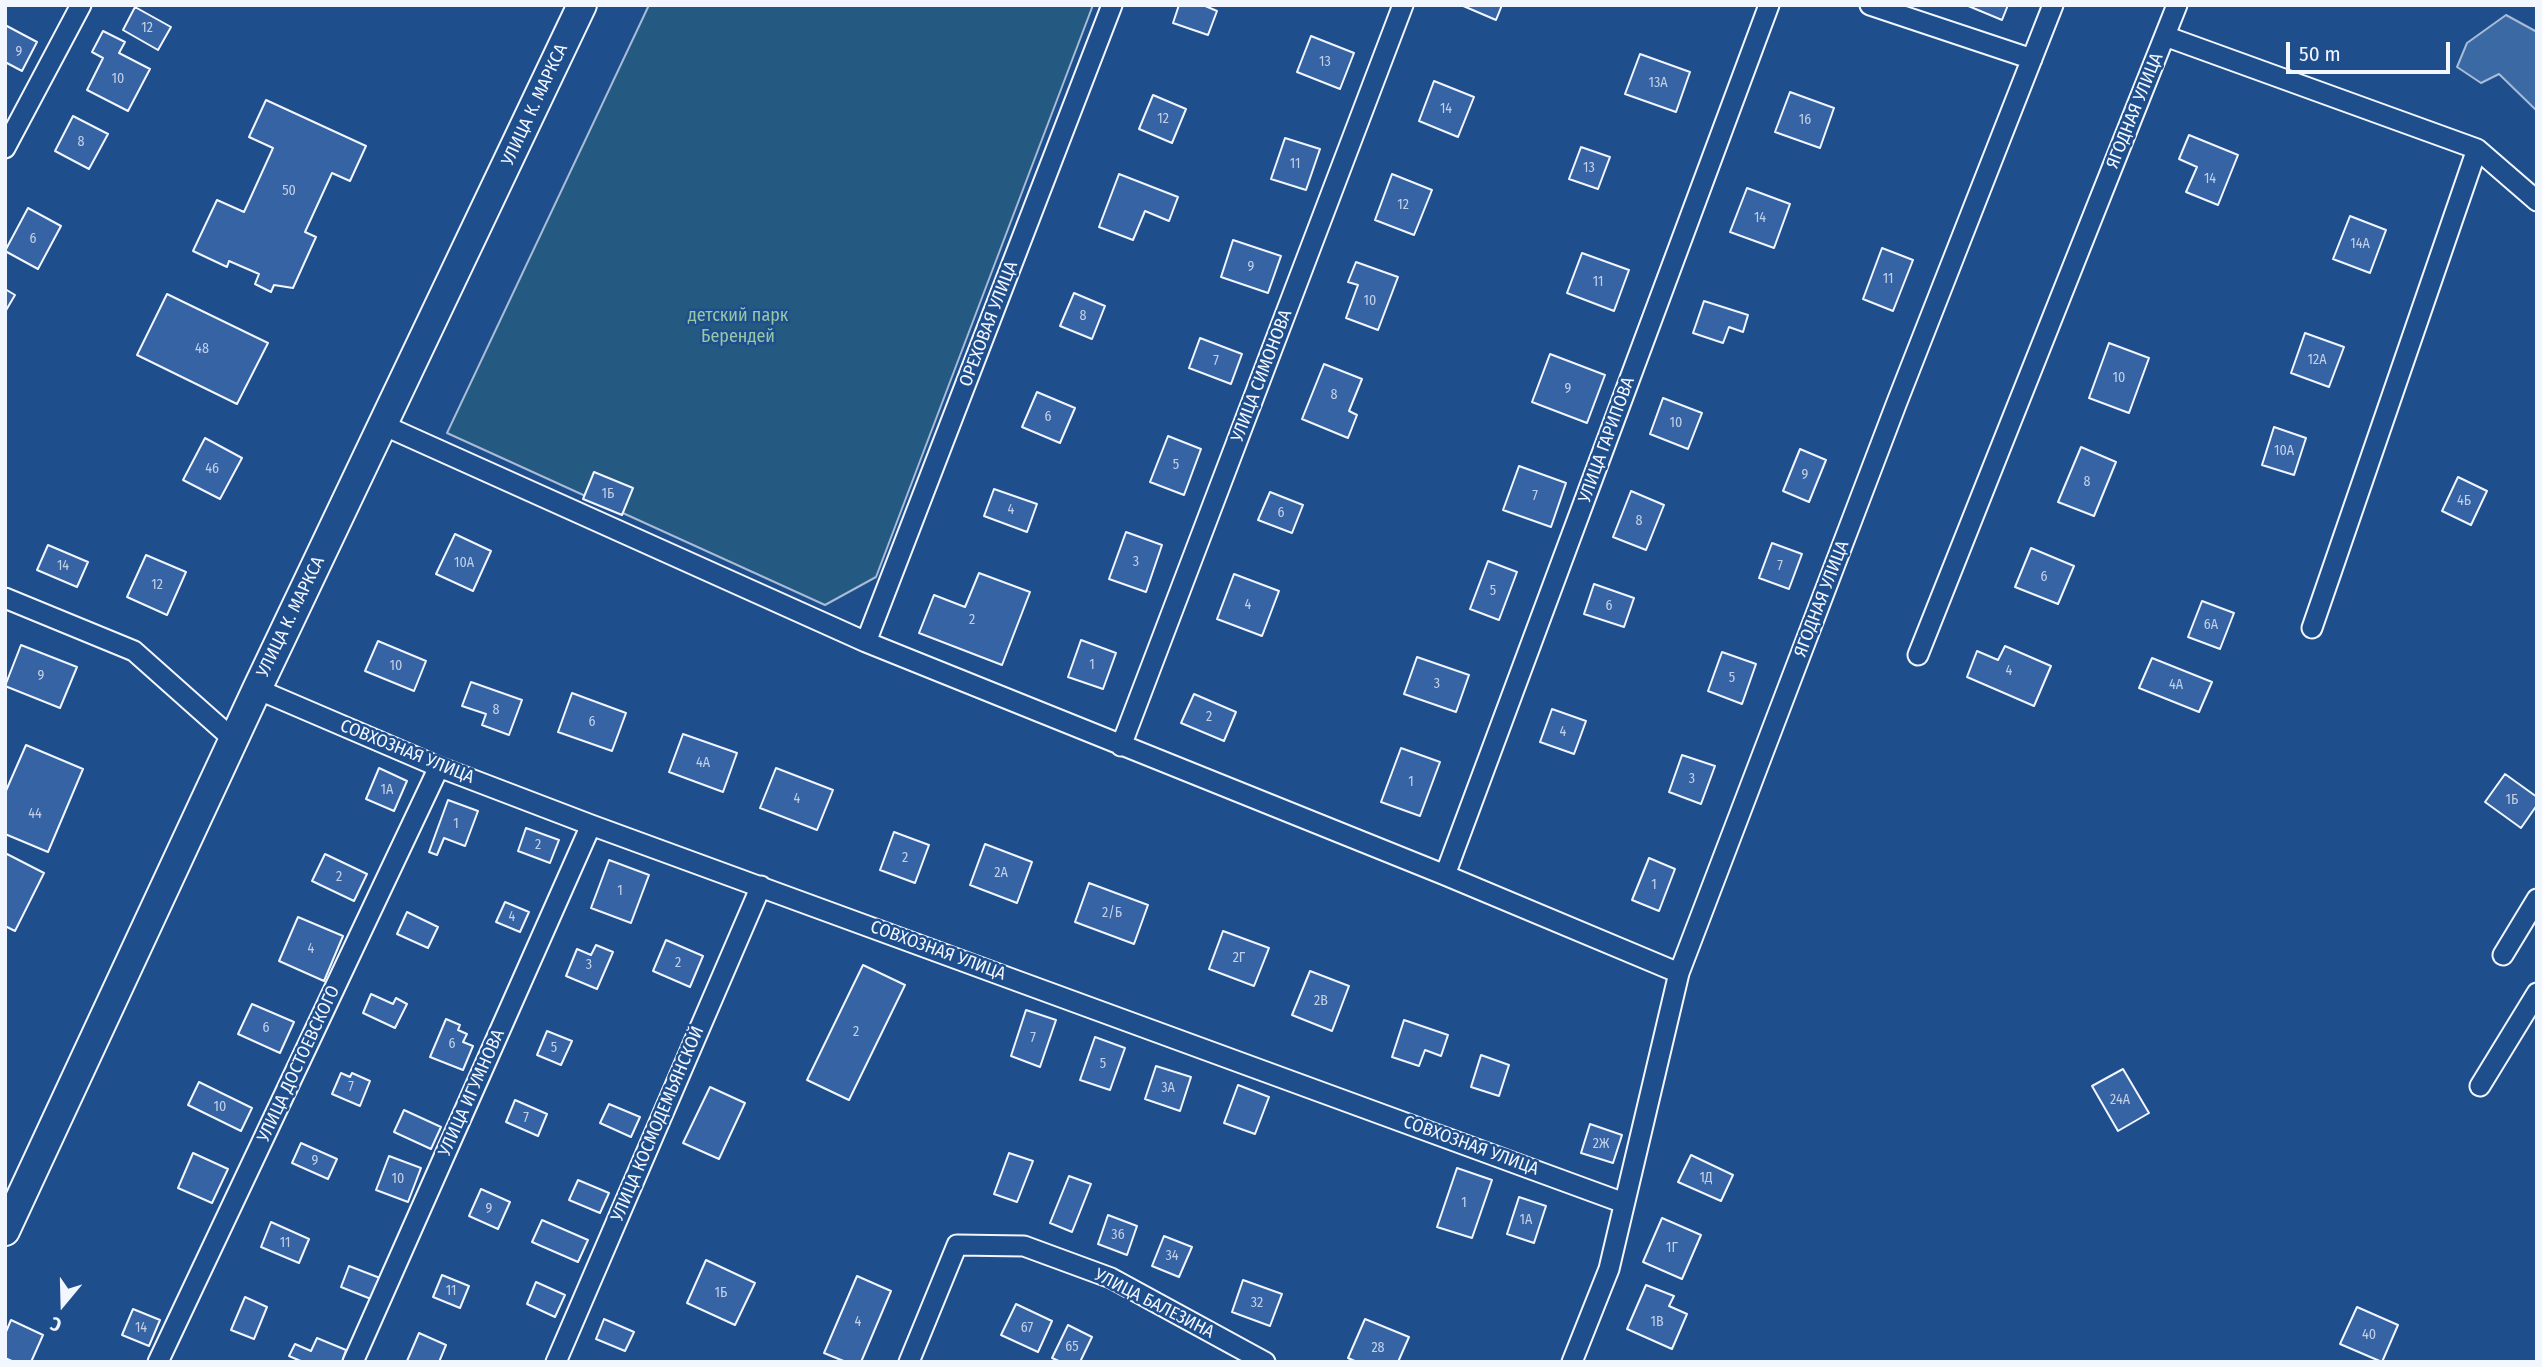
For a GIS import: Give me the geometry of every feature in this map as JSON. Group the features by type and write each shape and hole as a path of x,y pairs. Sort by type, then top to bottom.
{"main road":[{"name":"УЛИЦА К. МАРКСА","path":"5,1231 257,690 582,5"}],"street":[{"path":"5,148 81,5"},
{"name":"ОРЕХОВАЯ УЛИЦА","path":"866,642 1112,5"},
{"name":"УЛИЦА СИМОНОВА","path":"1121,746 1403,5"},
{"name":"УЛИЦА ГАРИПОВА","path":"1445,874 1769,5"},
{"path":"1870,5 2032,59"},
{"name":"ЯГОДНАЯ УЛИЦА","path":"1572,1362 1609,1269 1679,973 1892,415 2053,5"},
{"name":"ЯГОДНАЯ УЛИЦА","path":"1918,655 2177,5"},
{"path":"2165,36 2477,149 2537,201"},
{"path":"2312,628 2477,149"},
{"path":"383,425 866,642 1445,874 1679,973"},
{"path":"5,598 134,651 234,740"},
{"name":"СОВХОЗНАЯ УЛИЦА","path":"257,690 439,767 1624,1203"},
{"name":"УЛИЦА ДОСТОЕВСКОГО","path":"158,1362 439,767"},
{"name":"УЛИЦА ИГУМНОВА","path":"353,1362 591,824"},
{"name":"УЛИЦА КОСМОДЕМЬЯНСКОЙ","path":"556,1362 761,886"},
{"path":"2503,956 2537,899"},
{"path":"2480,1086 2537,993"},
{"name":"УЛИЦА БАЛЕЗИНА","path":"909,1362 957,1245 1024,1246 1111,1278 1265,1362"}],"green space":[{"name":"детский парк Берендей","path":"649,5 1093,5 876,577 825,605 447,433"}],"shaded area":[{"path":"2506,15 2537,32 2537,111 2499,74 2481,83 2457,67 2467,43"}],"building":[{"path":"1179,5 1203,5 1217,11 1208,35 1173,23"},
{"path":"1461,5 1502,5 1496,20"},
{"path":"1966,5 2008,5 2002,20"},
{"path":"135,7 171,27 158,50 123,30"},
{"path":"5,25 37,42 22,71 5,62"},
{"path":"103,31 125,42 119,53 150,69 128,111 87,90 103,58 92,52"},
{"path":"1311,36 1354,53 1340,89 1297,72"},
{"path":"1640,54 1690,72 1676,112 1625,94"},
{"path":"1434,81 1474,97 1458,137 1419,121"},
{"path":"1790,92 1834,108 1820,148 1775,132"},
{"path":"1153,95 1186,109 1172,143 1139,129"},
{"path":"266,100 366,146 350,181 332,173 305,232 316,237 293,288 274,285 271,292 255,284 259,274 229,261 227,267 193,251 217,200 244,212 273,148 249,137"},
{"path":"73,116 108,134 89,169 55,151"},
{"path":"2189,135 2238,155 2218,205 2186,192 2197,167 2179,159"},
{"path":"1285,138 1320,149 1306,190 1271,179"},
{"path":"1581,147 1610,157 1598,189 1569,179"},
{"path":"1119,174 1178,197 1169,221 1145,211 1133,240 1099,227"},
{"path":"1392,174 1432,190 1414,235 1375,220"},
{"path":"1747,188 1790,204 1774,248 1730,232"},
{"path":"28,208 61,226 38,269 5,251"},
{"path":"2350,216 2386,230 2370,273 2333,259"},
{"path":"1233,240 1281,256 1268,293 1221,277"},
{"path":"1882,248 1913,260 1893,311 1863,299"},
{"path":"1582,253 1629,270 1614,311 1567,293"},
{"path":"1356,262 1398,277 1378,330 1346,318 1358,285 1348,282"},
{"path":"5,289 15,295 5,312"},
{"path":"1074,293 1105,306 1092,339 1060,326"},
{"path":"167,294 268,343 237,404 137,355"},
{"path":"1704,301 1748,315 1743,332 1729,327 1723,343 1693,333"},
{"path":"2305,333 2344,347 2329,387 2291,373"},
{"path":"1200,338 1242,354 1231,384 1189,368"},
{"path":"2109,343 2149,358 2129,413 2089,398"},
{"path":"1550,354 1605,375 1587,423 1532,402"},
{"path":"1324,364 1362,379 1349,411 1357,415 1348,438 1302,419"},
{"path":"1037,392 1075,408 1060,443 1022,427"},
{"path":"1663,398 1702,413 1688,449 1650,434"},
{"path":"2274,427 2306,438 2294,475 2262,465"},
{"path":"1168,436 1201,449 1184,495 1150,482"},
{"path":"205,438 242,458 220,499 183,480"},
{"path":"2081,447 2116,462 2094,516 2058,502"},
{"path":"1800,449 1826,460 1809,502 1783,491"},
{"path":"1519,466 1566,483 1551,527 1503,510"},
{"path":"594,472 633,488 622,515 583,499"},
{"path":"2458,477 2487,491 2471,525 2442,511"},
{"path":"994,489 1037,504 1027,532 984,516"},
{"path":"1631,491 1664,505 1646,550 1613,537"},
{"path":"1270,492 1303,505 1292,533 1258,520"},
{"path":"1126,532 1162,545 1146,592 1109,579"},
{"path":"455,534 491,551 473,591 436,574"},
{"path":"1772,543 1802,554 1789,589 1759,578"},
{"path":"48,545 88,562 77,587 37,570"},
{"path":"2031,548 2074,566 2058,604 2015,587"},
{"path":"146,555 186,572 167,615 127,597"},
{"path":"1488,561 1517,572 1499,620 1470,609"},
{"path":"979,573 1030,592 1002,665 919,633 934,595 965,607"},
{"path":"1234,574 1279,591 1262,636 1217,619"},
{"path":"1594,584 1634,598 1624,627 1584,614"},
{"path":"2202,601 2234,613 2220,649 2188,637"},
{"path":"1081,640 1116,653 1103,689 1068,677"},
{"path":"378,641 426,661 414,691 365,671"},
{"path":"21,645 77,667 60,708 5,686"},
{"path":"2005,646 2051,666 2034,706 1967,677 1977,651 1998,660"},
{"path":"1722,652 1756,664 1742,704 1708,691"},
{"path":"1417,657 1469,675 1456,712 1404,694"},
{"path":"2152,658 2212,682 2199,712 2139,688"},
{"path":"471,682 522,700 509,735 482,725 486,714 462,706"},
{"path":"572,693 626,713 612,751 558,732"},
{"path":"1194,694 1236,712 1224,741 1181,723"},
{"path":"1552,709 1586,721 1574,754 1540,742"},
{"path":"683,734 737,753 723,792 669,772"},
{"path":"26,745 83,769 48,852 5,834 5,793"},
{"path":"1401,748 1440,762 1420,816 1381,802"},
{"path":"1682,755 1715,766 1701,804 1669,792"},
{"path":"379,768 407,781 394,811 366,799"},
{"path":"776,768 833,790 817,830 760,808"},
{"path":"2505,774 2537,797 2537,805 2521,828 2485,802"},
{"path":"448,800 478,811 465,846 444,838 437,855 429,852"},
{"path":"526,828 559,840 550,863 518,851"},
{"path":"894,832 929,845 915,883 880,870"},
{"path":"985,844 1032,862 1017,903 970,885"},
{"path":"5,853 44,873 15,931 5,926"},
{"path":"325,854 367,874 354,901 312,881"},
{"path":"1649,858 1675,869 1659,911 1632,900"},
{"path":"609,860 649,875 631,923 591,908"},
{"path":"1089,883 1148,905 1134,944 1075,922"},
{"path":"505,902 529,912 520,932 496,922"},
{"path":"407,912 438,927 428,948 397,934"},
{"path":"298,917 343,936 324,981 279,961"},
{"path":"1223,931 1269,948 1254,986 1209,969"},
{"path":"666,940 703,956 690,987 653,971"},
{"path":"596,945 613,952 597,989 566,976 577,949 591,955"},
{"path":"863,965 905,985 849,1100 807,1080"},
{"path":"1310,971 1349,986 1332,1031 1292,1015"},
{"path":"371,994 393,1004 396,998 407,1004 395,1028 363,1013"},
{"path":"252,1004 294,1022 280,1053 238,1034"},
{"path":"1026,1010 1056,1020 1040,1067 1011,1056"},
{"path":"446,1019 460,1025 458,1030 467,1034 463,1042 473,1046 463,1070 430,1057"},
{"path":"1404,1020 1448,1035 1441,1056 1425,1050 1419,1066 1392,1057"},
{"path":"547,1031 572,1041 561,1065 537,1055"},
{"path":"1095,1037 1125,1048 1110,1090 1080,1080"},
{"path":"1481,1055 1509,1065 1499,1096 1471,1087"},
{"path":"1156,1066 1191,1077 1180,1111 1145,1099"},
{"path":"2123,1069 2149,1113 2118,1131 2092,1086"},
{"path":"341,1073 350,1077 352,1073 370,1081 360,1106 332,1094"},
{"path":"199,1082 252,1108 241,1131 188,1105"},
{"path":"1238,1085 1269,1097 1255,1134 1224,1123"},
{"path":"710,1087 745,1103 719,1159 683,1143"},
{"path":"515,1100 547,1114 538,1136 506,1122"},
{"path":"609,1104 640,1117 631,1137 600,1123"},
{"path":"404,1110 441,1127 431,1149 394,1132"},
{"path":"1590,1124 1622,1135 1613,1163 1581,1153"},
{"path":"301,1143 337,1159 328,1179 292,1163"},
{"path":"193,1153 228,1169 212,1203 178,1188"},
{"path":"1009,1153 1033,1161 1017,1202 994,1194"},
{"path":"1691,1155 1733,1175 1721,1201 1678,1182"},
{"path":"389,1156 421,1168 408,1202 376,1190"},
{"path":"1457,1168 1492,1180 1472,1238 1437,1227"},
{"path":"1069,1176 1091,1184 1072,1232 1050,1223"},
{"path":"578,1180 609,1193 600,1213 569,1200"},
{"path":"481,1189 510,1202 498,1229 469,1216"},
{"path":"1519,1197 1546,1206 1534,1243 1507,1234"},
{"path":"1108,1215 1137,1226 1127,1255 1098,1244"},
{"path":"1662,1218 1701,1235 1682,1279 1643,1262"},
{"path":"542,1220 588,1240 578,1262 532,1242"},
{"path":"271,1222 309,1239 299,1263 261,1247"},
{"path":"1164,1236 1192,1247 1179,1277 1152,1266"},
{"path":"706,1260 755,1283 735,1325 687,1303"},
{"path":"349,1266 380,1278 371,1299 341,1287"},
{"path":"442,1275 469,1286 460,1308 433,1297"},
{"path":"857,1276 891,1291 861,1362 846,1362 824,1353"},
{"path":"1243,1280 1282,1294 1270,1326 1232,1312"},
{"path":"536,1282 565,1295 555,1317 527,1304"},
{"path":"1646,1285 1674,1296 1669,1306 1687,1314 1672,1349 1627,1329"},
{"path":"245,1297 267,1307 254,1339 231,1330"},
{"path":"1016,1304 1052,1321 1038,1352 1001,1335"},
{"path":"2357,1307 2398,1325 2382,1362 2340,1344"},
{"path":"133,1309 160,1320 149,1346 122,1335"},
{"path":"604,1319 634,1332 625,1351 596,1339"},
{"path":"1365,1319 1409,1337 1398,1362 1357,1362 1348,1358"},
{"path":"11,1320 43,1335 31,1362 14,1362 5,1358 5,1334"},
{"path":"1068,1325 1092,1337 1080,1362 1061,1362 1052,1358"},
{"path":"419,1333 446,1345 439,1362 407,1361"},
{"path":"317,1338 346,1350 342,1362 303,1362 289,1356 295,1344 311,1351"}]}
